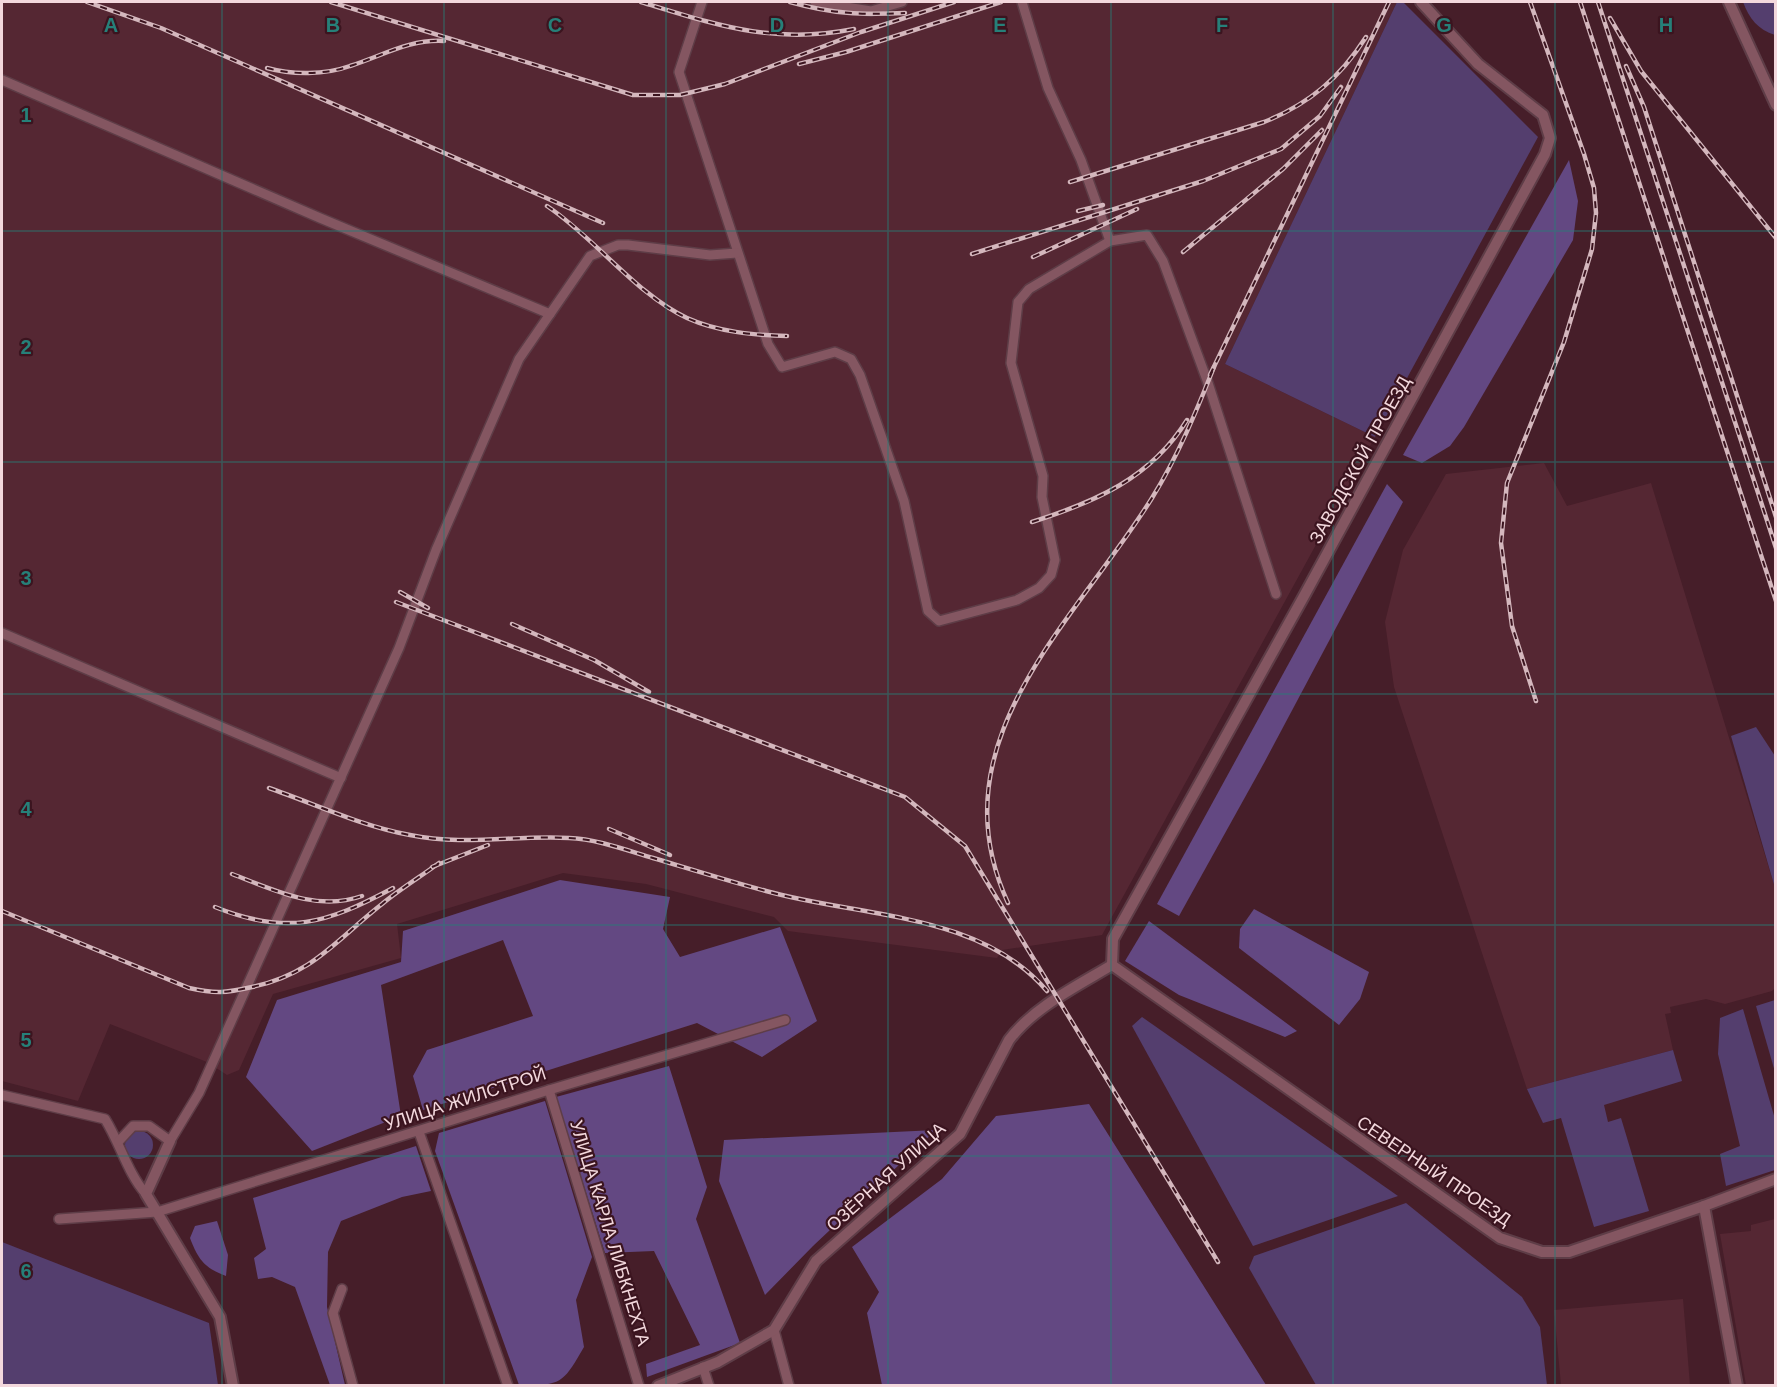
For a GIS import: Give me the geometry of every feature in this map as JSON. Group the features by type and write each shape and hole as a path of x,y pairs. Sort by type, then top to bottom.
{"street":[{"path":"702,2 679,72 768,344 782,367 835,352 851,359 860,375 904,501 928,611 939,621 1017,600 1039,588 1051,575 1055,560 1042,497 1043,476 1011,363 1018,302 1029,289 1110,241 1148,236 1163,261 1208,383 1276,594"},
{"path":"815,2 871,11 903,2"},
{"path":"1022,2 1048,88 1081,160 1110,241"},
{"name":"ЗАВОДСКОЙ ПРОЕЗД","path":"1112,965 1113,939 1304,596 1545,154 1550,138 1543,116 1478,64 1421,2"},
{"path":"1729,2 1776,105"},
{"path":"2,80 320,218 550,314"},
{"path":"146,1194 170,1141 212,1066 286,894 341,778 399,648 436,550 519,359 590,256 618,245 710,255 737,252"},
{"path":"2,633 341,778"},
{"name":"СЕВЕРНЫЙ ПРОЕЗД","path":"1112,965 1500,1238 1542,1252 1569,1252 1776,1179"},
{"name":"ОЗЁРНАЯ УЛИЦА","path":"658,1386 718,1362 774,1330 816,1261 960,1134 1009,1040 1019,1027 1057,998 1112,965"},
{"name":"УЛИЦА ЖИЛСТРОЙ","path":"59,1220 157,1212 549,1090 785,1020"},
{"name":"УЛИЦА КАРЛА ЛИБКНЕХТА","path":"549,1090 639,1386"},
{"path":"2,1095 105,1119 119,1141 139,1186 220,1317 233,1386"},
{"path":"119,1141 133,1126 149,1126 170,1141"},
{"path":"419,1132 508,1386"},
{"path":"1704,1206 1737,1386"},
{"path":"342,1289 333,1313 353,1386"},
{"path":"774,1330 789,1386"},
{"path":"703,1367 709,1386"}],"shaded area":[{"path":"2,2 1397,2 1225,364 1375,437 1102,935 1002,950 997,958 788,931 774,917 646,884 563,873 397,924 401,958 273,994 239,1070 227,1075 207,1062 110,1024 78,1101 2,1081"},
{"path":"1397,2 1403,2 1538,137 1375,437 1225,364"},
{"path":"1743,2 1775,2 1775,35 1755,23"},
{"path":"1569,160 1578,201 1573,240 1464,427 1450,446 1422,463 1403,455"},
{"path":"1544,463 1567,506 1651,483 1775,888 1776,987 1772,991 1725,1004 1706,999 1670,1007 1671,1013 1665,1014 1673,1050 1527,1089 1394,687 1385,622 1403,550 1446,474"},
{"path":"1387,484 1403,502 1264,763 1179,916 1157,904"},
{"path":"1756,727 1775,756 1775,888 1731,736"},
{"path":"560,880 670,897 663,929 680,957 780,927 817,1021 762,1057 697,1023 423,1110 413,1076 427,1050 533,1016 503,940 381,985 401,1116 312,1151 246,1077 277,1000 401,962 403,931"},
{"path":"1254,909 1369,972 1360,999 1339,1025 1239,948 1240,929"},
{"path":"1149,921 1297,1031 1285,1037 1179,995 1125,961"},
{"path":"1776,1000 1775,1072 1756,1006"},
{"path":"1743,1009 1775,1119 1775,1170 1726,1186 1720,1154 1740,1146 1718,1054 1720,1018"},
{"path":"1142,1017 1398,1196 1253,1246 1132,1026"},
{"path":"1673,1050 1682,1081 1604,1105 1608,1122 1621,1118 1649,1211 1594,1227 1561,1118 1543,1123 1527,1089"},
{"path":"669,1066 707,1187 696,1219 740,1343 647,1377 646,1364 700,1345 654,1251 605,1253 556,1097"},
{"path":"545,1101 592,1257 576,1300 584,1347 566,1375 560,1380 544,1385 519,1385 435,1151 439,1133"},
{"path":"1089,1104 1266,1385 882,1385 867,1313 879,1292 852,1247 942,1179 996,1116"},
{"path":"936,1130 813,1246 765,1295 719,1181 724,1140"},
{"path":"139,1131 149,1135 153,1145 149,1155 139,1159 129,1155 125,1145 129,1135"},
{"path":"416,1146 431,1191 402,1197 341,1221 328,1252 327,1307 345,1385 330,1385 295,1287 272,1277 258,1279 254,1258 266,1249 253,1198"},
{"path":"1406,1203 1522,1297 1540,1327 1547,1385 1316,1385 1249,1268 1254,1256"},
{"path":"1775,1219 1775,1385 1746,1385 1720,1234 1751,1231 1751,1225"},
{"path":"217,1221 228,1255 226,1276 212,1270 203,1262 190,1238 195,1226"},
{"path":"2,1242 209,1323 218,1385 2,1385"},
{"path":"1683,1299 1690,1385 1561,1385 1554,1310"}],"railway":[{"path":"87,2 161,28 603,223"},
{"path":"331,2 633,95 680,95 725,84 861,32 954,2"},
{"path":"641,2 720,25 771,34 797,35 854,29"},
{"path":"790,2 847,13 905,13"},
{"path":"799,64 846,52 1001,2"},
{"path":"1210,375 1389,2"},
{"path":"1530,2 1584,154 1594,188 1596,213 1592,249 1564,342 1507,483 1501,543 1512,626 1536,701"},
{"path":"1580,2 1776,601"},
{"path":"1598,2 1776,548"},
{"path":"1610,18 1641,71 1776,238"},
{"path":"1070,182 1264,122 1280,115 1322,88 1345,65 1366,37"},
{"path":"267,68 298,73 330,71 407,45 444,41"},
{"path":"1626,66 1644,107 1776,517"},
{"path":"972,254 1203,181 1281,149 1320,116 1341,87"},
{"path":"1183,252 1283,169 1322,130"},
{"path":"1078,211 1103,205"},
{"path":"547,206 565,219 633,281 669,308 687,318 711,327 736,332 787,336"},
{"path":"1033,257 1137,209"},
{"path":"1008,903 990,844 988,789 1001,736 1023,686 1053,638 1152,498 1186,434 1214,367"},
{"path":"1032,522 1078,506 1120,485 1156,458 1187,420"},
{"path":"400,592 428,608"},
{"path":"396,602 905,797 965,846 1218,1262"},
{"path":"512,624 594,660 649,692"},
{"path":"269,788 356,820 410,835 450,840 549,837 590,840 802,900 916,921 953,931 988,946 1019,965 1047,991"},
{"path":"609,829 670,855"},
{"path":"432,867 488,845"},
{"path":"2,911 189,988 227,992 273,981 308,965 389,899 439,863"},
{"path":"232,874 280,892 312,900 329,902 362,896"},
{"path":"215,907 264,921 306,922 347,910 393,888"}]}
